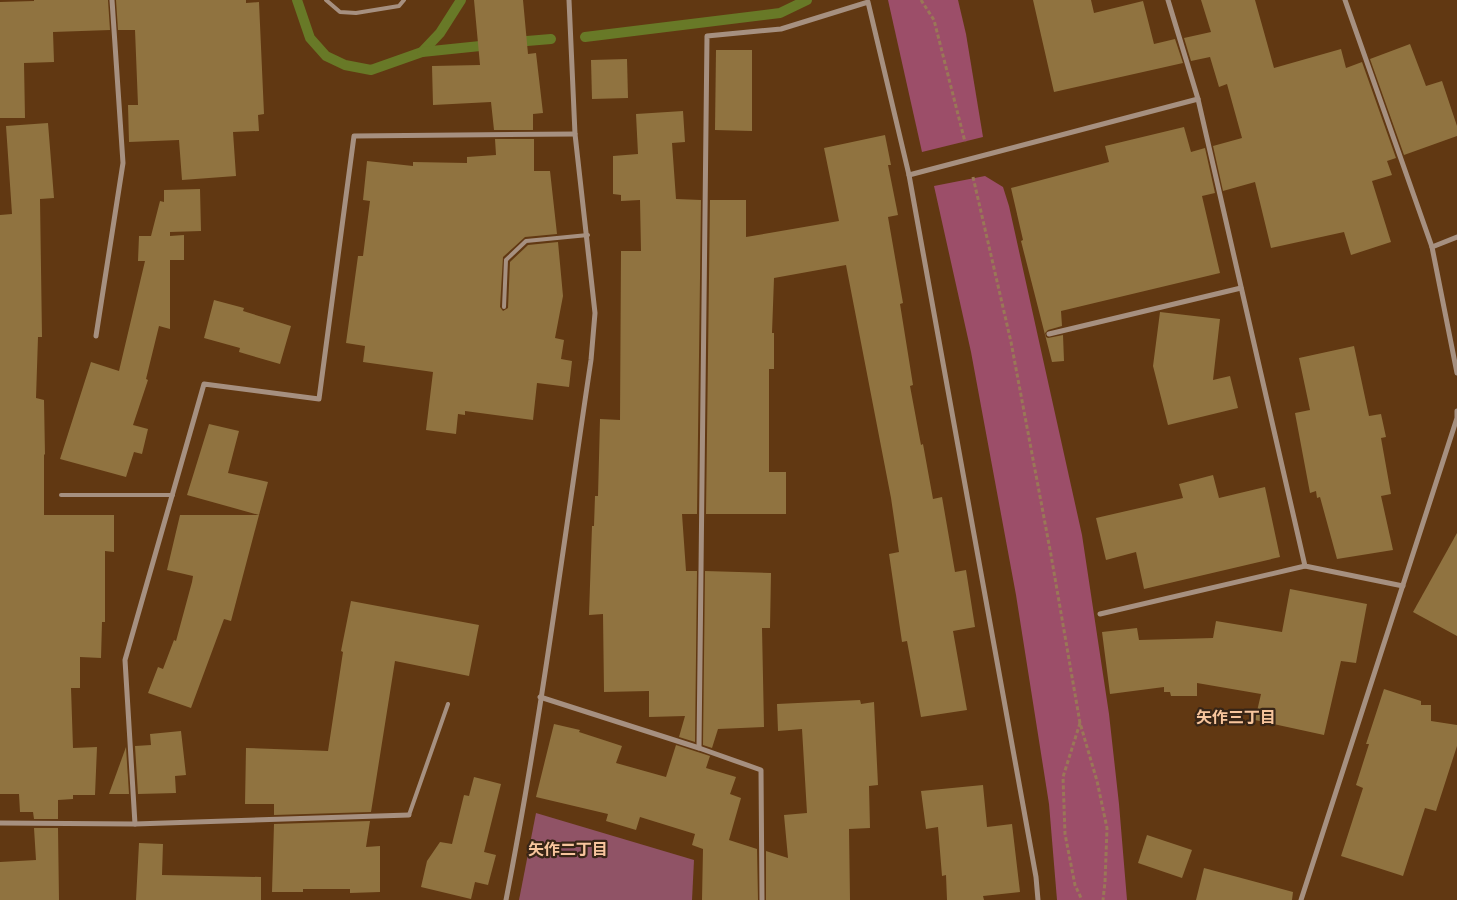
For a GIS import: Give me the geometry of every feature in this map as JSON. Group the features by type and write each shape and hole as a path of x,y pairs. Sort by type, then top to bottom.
{"street":[{"path":"96,336 123,163 112,0"},
{"path":"506,900 516,850 592,360 595,313 588,235 575,134 569,0"},
{"path":"1168,0 1198,98 1306,566"},
{"path":"1345,0 1432,247 1457,373"},
{"path":"699,748 707,36 781,29 868,2 909,175 1036,876 1038,900"},
{"path":"909,175 1198,98"},
{"path":"135,824 125,660 204,384 319,399 354,136 575,134"},
{"path":"1432,247 1457,237"},
{"path":"1049,334 1241,288"},
{"path":"1301,900 1457,418 1457,410"},
{"path":"1100,614 1306,566 1402,586"},
{"path":"540,697 761,770 762,900"},
{"path":"0,823 135,824 409,815"}],"lane":[{"path":"326,0 340,12 356,14 399,6 404,0"},
{"path":"504,307 506,260 526,240 588,235"},
{"path":"61,495 173,494"},
{"path":"409,815 448,704"}],"path":[{"path":"921,0 934,20 969,159 1011,342 1080,723 1097,781 1107,828 1106,882 1103,900"},
{"path":"1080,723 1064,776 1066,834 1075,885 1082,900"}],"shaded area":[{"path":"888,0 958,0 966,34 983,137 922,152"},
{"path":"985,176 1003,187 1009,206 1082,535 1109,714 1127,900 1057,900 1049,804 1016,595 971,352 934,186"},
{"path":"536,813 694,860 692,900 519,900"}],"building":[{"path":"108,0 110,30 53,32 54,62 24,63 25,118 0,118 0,2"},
{"path":"116,0 246,0 246,3 259,2 264,114 258,115 259,131 233,132 236,176 182,180 179,140 129,142 128,105 138,105 135,30 118,30"},
{"path":"474,0 523,0 528,54 536,53 543,113 533,114 533,130 494,130 491,102 433,105 432,66 480,65"},
{"path":"1033,0 1091,0 1094,13 1143,1 1154,44 1175,39 1183,63 1054,92"},
{"path":"1201,0 1255,0 1274,68 1341,49 1346,68 1362,62 1396,158 1387,161 1392,175 1372,181 1391,242 1351,255 1344,232 1271,248 1255,182 1223,191 1213,146 1242,138 1227,84 1219,87 1210,57 1191,61 1184,38 1211,32"},
{"path":"1410,44 1426,86 1442,81 1457,126 1457,136 1404,155 1370,59"},
{"path":"716,50 752,50 752,131 715,130"},
{"path":"627,59 628,98 592,99 591,60"},
{"path":"683,111 685,142 672,143 676,199 701,200 697,514 682,514 686,571 697,571 695,742 679,737 685,716 649,717 649,691 604,692 603,614 589,615 592,526 594,526 595,496 598,496 600,419 620,420 621,251 641,251 640,200 621,201 621,195 613,194 613,156 638,154 636,114"},
{"path":"48,123 54,198 40,199 42,337 38,337 36,398 44,400 44,515 114,515 114,552 105,551 105,622 102,622 101,658 80,657 80,688 71,688 73,748 97,747 95,795 73,795 73,799 58,800 58,819 34,819 33,812 20,812 19,794 0,794 0,215 12,214 6,126"},
{"path":"1184,127 1191,152 1205,148 1215,193 1202,196 1220,273 1061,311 1062,326 1048,330 1045,333 1048,338 1063,335 1064,361 1052,362 1021,241 1023,240 1011,188 1109,162 1105,146"},
{"path":"885,135 891,165 888,165 898,215 888,217 903,303 900,304 913,385 910,386 933,499 942,497 955,572 966,570 975,627 953,631 967,710 921,717 907,641 902,642 889,554 899,552 891,498 846,265 774,278 772,333 774,333 774,369 769,369 769,472 786,472 786,514 706,514 710,200 746,200 746,237 839,221 824,148"},
{"path":"495,139 534,139 534,171 550,171 557,234 525,237 503,257 500,307 503,311 508,308 510,262 528,245 558,242 563,296 555,338 564,340 561,359 572,361 569,387 537,383 533,420 465,411 465,415 458,414 456,434 426,430 433,372 363,362 365,346 346,343 358,256 363,256 370,201 363,200 367,161 413,166 413,162 467,163 467,157 496,155"},
{"path":"200,189 201,231 170,232 170,236 184,235 184,260 170,260 170,329 159,326 146,379 148,380 133,425 148,429 142,454 134,452 126,477 60,459 91,362 119,371 145,261 138,261 139,236 151,236 160,201 164,202 164,190"},
{"path":"214,300 244,308 243,311 291,326 280,364 239,352 240,348 204,338"},
{"path":"1160,312 1220,319 1213,380 1230,376 1238,408 1168,425 1153,366"},
{"path":"1354,346 1369,416 1381,414 1386,437 1381,438 1391,494 1381,496 1393,550 1337,559 1320,497 1317,498 1316,491 1310,493 1295,413 1310,410 1299,358"},
{"path":"209,424 239,431 228,473 268,482 259,515 187,495"},
{"path":"1213,475 1219,498 1265,487 1280,557 1144,589 1136,552 1106,560 1096,518 1183,498 1179,484"},
{"path":"180,515 259,515 231,621 224,619 191,708 148,693 158,667 163,669 174,640 176,641 192,582 193,576 167,570"},
{"path":"1457,533 1457,636 1413,612"},
{"path":"705,571 771,573 770,628 762,628 764,727 718,729 712,748 703,745"},
{"path":"1290,589 1367,604 1356,663 1341,661 1324,735 1255,720 1261,694 1197,683 1197,696 1171,696 1170,692 1164,692 1164,687 1110,694 1102,632 1137,628 1139,640 1213,638 1216,621 1282,632"},
{"path":"351,601 479,625 469,676 395,661 371,812 274,815 274,804 245,804 246,748 328,751 343,652 341,651"},
{"path":"1384,689 1421,701 1421,705 1431,705 1431,721 1457,725 1457,746 1436,811 1425,808 1403,876 1341,856 1363,788 1356,785 1369,744 1366,744"},
{"path":"860,700 861,704 874,702 878,785 869,786 870,828 849,829 850,900 766,900 766,851 788,858 784,815 807,813 802,729 778,731 777,704"},
{"path":"554,724 580,730 579,732 622,746 616,763 666,777 676,745 710,756 706,768 736,777 730,794 741,798 729,840 757,849 758,900 702,900 703,849 692,845 695,834 640,817 636,830 606,821 608,814 536,797"},
{"path":"181,731 186,775 175,776 176,793 138,794 135,746 151,745 150,734"},
{"path":"126,747 129,794 109,794"},
{"path":"474,777 501,784 484,852 496,855 488,885 475,882 471,899 421,887 427,861 440,842 452,844 464,795 469,796"},
{"path":"983,785 987,827 1012,824 1020,892 983,896 984,900 947,900 946,875 942,876 938,827 926,829 921,791"},
{"path":"370,821 366,847 380,846 380,892 350,893 350,889 303,889 303,892 272,892 274,824"},
{"path":"34,828 58,828 59,900 0,900 0,862 36,860"},
{"path":"1147,835 1192,850 1182,878 1138,863"},
{"path":"139,843 163,844 162,875 261,877 261,900 136,900"},
{"path":"1204,868 1293,892 1292,900 1196,900"}],"waterway":[{"path":"297,0 310,38 326,56 345,65 371,70 422,52 440,33 461,0"},
{"path":"585,37 780,13 807,0"},
{"path":"515,42 551,39"},
{"path":"422,52 490,45"}],"district":[{"name":"矢作三丁目","path":"1236,717"},
{"name":"矢作二丁目","path":"568,849"}]}
